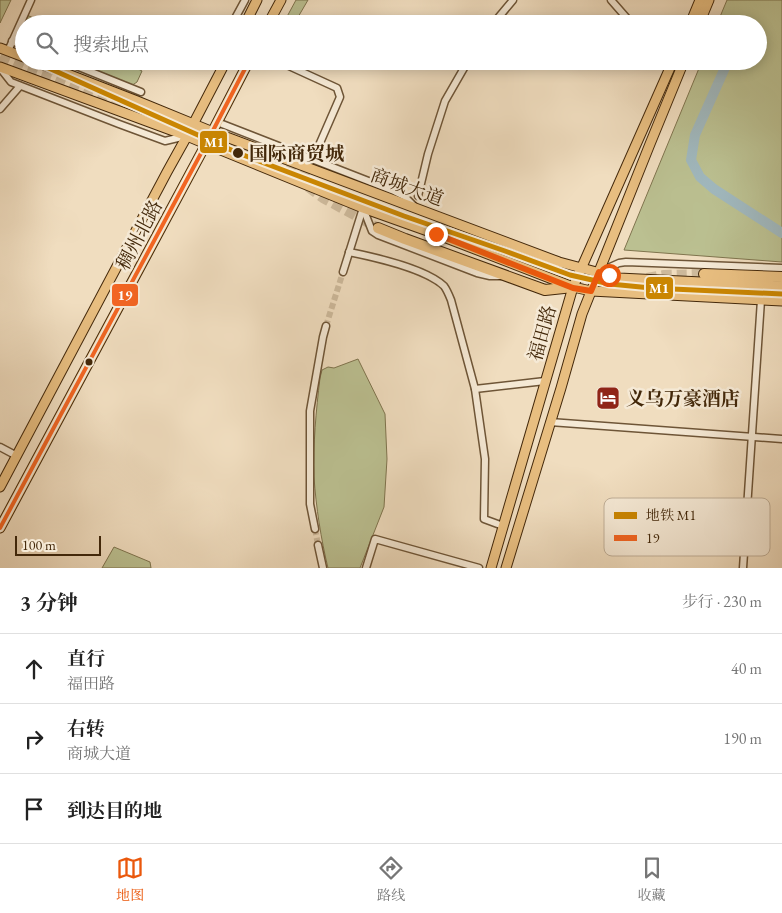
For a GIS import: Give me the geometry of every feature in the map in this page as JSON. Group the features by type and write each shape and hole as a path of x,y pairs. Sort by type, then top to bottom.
{"highway":[{"path":"378,228 545,290 573,288"},
{"path":"704,274 782,277"}],"main road":[{"path":"250,15 258,0"},
{"path":"273,15 281,0"},
{"path":"694,15 700,0"},
{"path":"703,15 709,0"},
{"path":"0,66 4,49"},
{"name":"商城大道","path":"0,66 187,136 362,208 436,234 573,288 591,291 782,301"},
{"name":"商城大道","path":"57,70 194,123 212,132 559,262 619,278 782,286"},
{"name":"稠州北路","path":"0,487 221,70"},
{"name":"稠州北路","path":"0,528 244,70"},
{"name":"福田路","path":"491,568 573,288 667,70"},
{"name":"福田路","path":"507,568 582,314 680,70"}],"street":[{"path":"24,15 31,0"},
{"path":"237,15 245,0"},
{"path":"500,15 513,0"},
{"path":"610,0 624,15"},
{"path":"4,49 12,41 15,35"},
{"path":"0,66 11,82 119,124 165,141 187,136"},
{"path":"86,70 141,92"},
{"path":"298,70 337,88 340,97 313,159"},
{"path":"418,196 428,154 445,101 463,70"},
{"path":"0,109 20,86"},
{"path":"217,122 399,193 416,208"},
{"path":"343,272 362,208"},
{"path":"362,208 372,231 378,235 477,272 490,276 511,277"},
{"path":"349,252 378,258 421,273 446,288 475,389 485,459 484,519 503,526"},
{"path":"599,272 626,262 782,268"},
{"path":"748,498 761,300"},
{"path":"315,528 310,504 310,411 326,326"},
{"path":"475,389 545,381"},
{"path":"550,422 782,438"},
{"path":"0,447 17,456"},
{"path":"366,568 375,539 479,568"},
{"path":"318,545 322,568"}],"green space":[{"path":"0,0 11,0 0,23"},
{"path":"296,0 308,0 299,15 288,15"},
{"path":"727,0 782,0 782,262 624,250 698,70 767,70 767,15 721,15"},
{"path":"91,70 142,71 137,82 131,86"},
{"path":"358,359 385,414 387,459 384,507 360,568 328,568 319,523 314,477 315,428 320,378 322,370 328,367 334,368"},
{"path":"114,547 150,562 151,568 102,568"}],"waterway":[{"path":"724,70 695,135 691,160 700,177 714,189 782,233"}],"tunnel":[{"path":"0,57 15,64"},
{"path":"29,70 152,119"},
{"path":"146,113 310,176"},
{"path":"300,178 446,233"},
{"path":"308,187 323,198 378,228"},
{"path":"440,226 510,254"},
{"path":"503,256 568,278 609,286 659,291"},
{"path":"326,326 343,272"},
{"path":"647,278 664,275 704,274"},
{"path":"651,285 782,292"},
{"path":"315,529 318,545"}],"metro line":[{"name":"M1","path":"53,70 238,153 404,216 570,275 610,284 651,288 782,294"}],"transit line":[{"name":"19","path":"0,528 244,70"}],"place":[{"name":"国际商贸城","path":"238,153"},
{"name":"义乌万豪酒店","path":"608,398"}],"route":[{"path":"436,234 573,288 591,291 599,272 609,275"}]}
